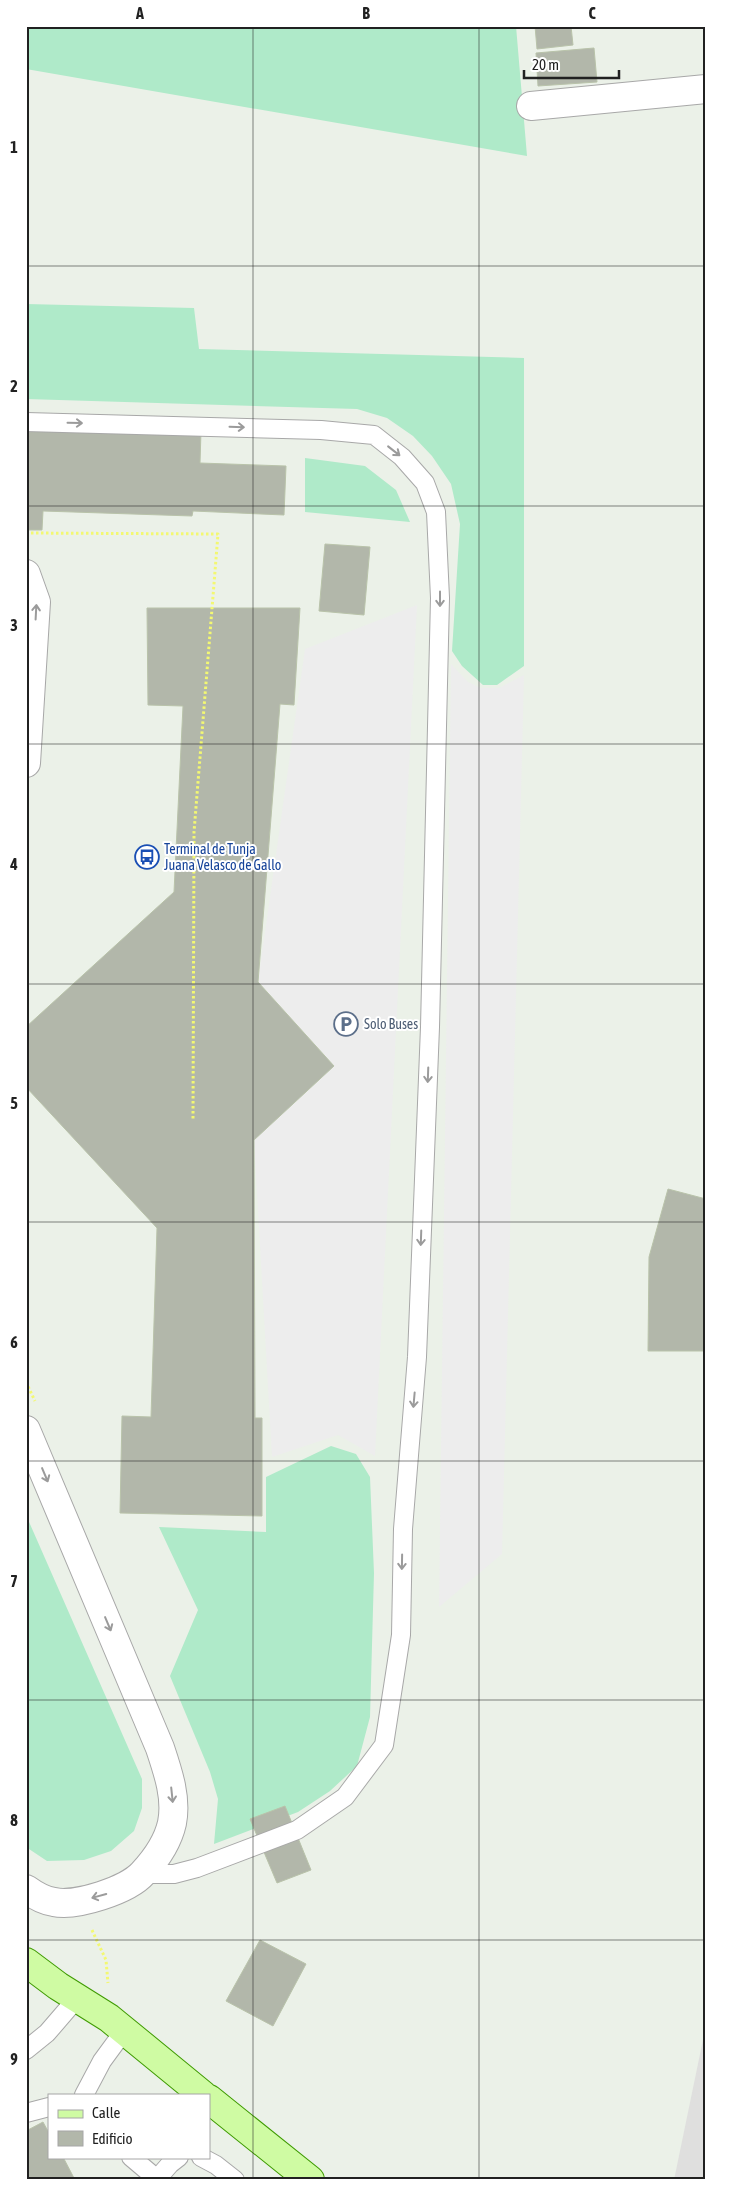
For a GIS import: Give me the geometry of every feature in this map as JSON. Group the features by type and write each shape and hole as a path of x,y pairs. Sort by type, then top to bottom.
{"main road":[{"path":"26,1962 117,2025 203,2094"},
{"path":"26,1969 68,1991"},
{"path":"210,2100 310,2180"}],"street":[{"path":"531,106 706,89"},
{"path":"26,574 36,602 30,656 26,763"},
{"path":"26,1430 157,1740 169,1773 173,1800 172,1824 160,1851 142,1874 109,1893 80,1902 54,1902 26,1889"}],"lane":[{"path":"26,422 311,429 374,435 402,457 425,482 436,512 440,598 432,977 417,1357 402,1529 401,1635 384,1746 345,1797 297,1830 197,1868 174,1874 142,1874"},
{"path":"26,2050 47,2032 68,1991"},
{"path":"85,2094 102,2061 117,2025"},
{"path":"26,2113 48,2107"},
{"path":"132,2158 157,2179 178,2158"},
{"path":"203,2158 216,2164 235,2180"}],"path":[{"path":"26,533 218,534 194,832 193,1120"},
{"path":"80,1902 106,1960 117,2025"}],"shaded area":[{"name":"Solo Buses","path":"417,605 375,1456 338,1435 272,1457 254,1140 334,1066 258,982 305,649"},
{"name":"Solo Buses","path":"451,664 468,682 481,688 499,688 524,675 502,1554 439,1607"},
{"path":"706,2025 706,2180 674,2180"}],"green space":[{"path":"26,26 516,26 527,156 26,69"},
{"path":"26,304 194,308 199,349 524,358 524,666 497,685 483,685 462,666 452,651 460,524 451,484 432,456 413,436 387,418 357,409 26,399"},
{"path":"305,458 365,466 396,490 410,522 305,512"},
{"path":"331,1446 356,1454 370,1477 374,1573 370,1717 357,1766 330,1791 298,1812 214,1844 218,1799 210,1772 170,1676 198,1610 159,1527 266,1532 266,1477"},
{"path":"26,1515 142,1779 142,1808 134,1831 111,1851 84,1860 47,1861 26,1847"}],"building":[{"path":"535,26 571,26 573,45 537,49"},
{"path":"594,48 597,82 538,86 536,53"},
{"path":"26,425 201,431 200,463 286,466 284,515 193,511 192,516 43,511 42,530 26,530"},
{"path":"325,544 370,547 364,615 319,611"},
{"path":"147,608 300,608 294,705 280,704 258,982 334,1066 254,1140 255,1418 262,1418 262,1516 120,1513 122,1416 151,1417 157,1228 26,1087 26,1027 174,892 183,706 148,705"},
{"path":"668,1189 706,1199 706,1351 648,1351 649,1257"},
{"path":"285,1806 311,1870 277,1883 250,1819"},
{"path":"260,1940 306,1964 273,2026 226,2001"},
{"path":"43,2122 48,2131 48,2158 64,2158 75,2180 26,2180 26,2131"}],"place":[{"name":"Terminal de Tunja Juana Velasco de Gallo","path":"147,857"},
{"name":"Solo Buses","path":"346,1024"}]}
